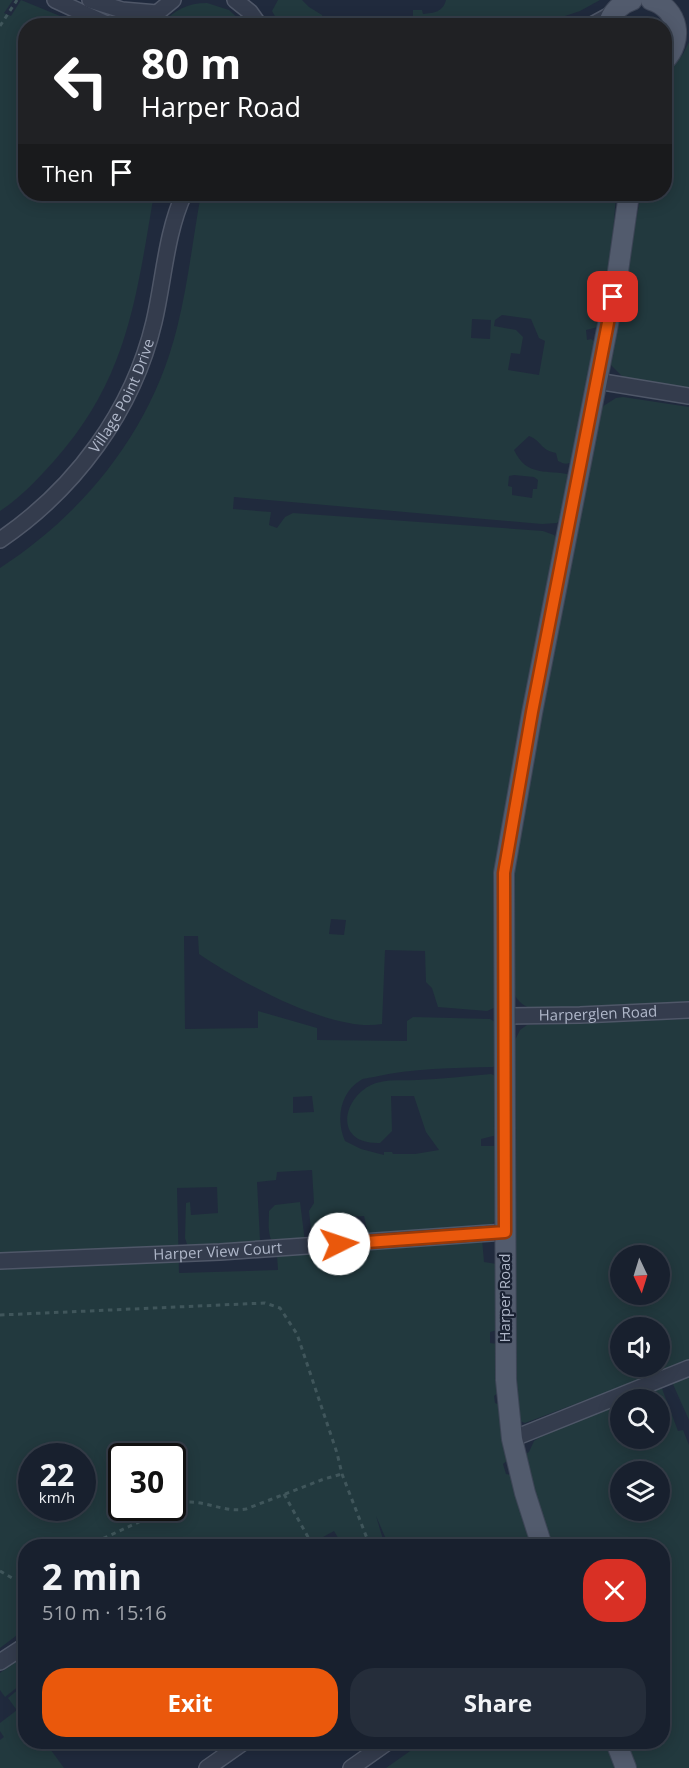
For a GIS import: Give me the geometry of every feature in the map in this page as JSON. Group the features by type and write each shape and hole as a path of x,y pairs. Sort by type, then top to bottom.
{"main road":[{"path":"611,18 619,7 632,0"},
{"path":"656,1 672,15 676,25 672,41"},
{"path":"672,52 689,29"},
{"name":"Harper Road","path":"540,1539 525,1493 513,1439 506,1380 504,873 530,724 617,278 628,201"},
{"path":"619,1749 626,1768"}],"street":[{"path":"55,0 94,18"},
{"path":"90,0 150,18"},
{"path":"155,18 173,0"},
{"path":"237,1 254,18"},
{"name":"Village Point Drive","path":"174,201 175,214"},
{"name":"Village Point Drive","path":"0,540 25,523 61,490 94,451 117,413 141,365 154,325 175,214 181,201"},
{"path":"597,381 689,396"},
{"name":"Harperglen Road","path":"506,1016 689,1010"},
{"name":"Harper View Court","path":"0,1261 220,1252 505,1232"},
{"path":"513,1439 689,1368"},
{"path":"0,1662 18,1650"},
{"path":"207,1768 234,1749"},
{"path":"351,1768 378,1749"}],"path":[{"path":"0,26 17,0"},
{"path":"0,1315 265,1303 280,1308 297,1334 342,1474 367,1539"},
{"path":"186,1501 195,1501 235,1512 342,1474"},
{"path":"284,1494 309,1539"},
{"path":"102,1539 141,1521"},
{"path":"0,1571 12,1578 18,1577"}],"green space":[{"path":"0,0 13,0 4,13 11,16 21,0 65,18 18,18 18,201 153,201 134,302 125,335 98,399 79,430 54,461 15,500 0,511"},
{"path":"278,0 302,0 322,15 322,18 276,18 272,11"},
{"path":"446,0 600,0 580,11 559,18 413,18 413,10 422,10 423,14 434,12 443,7"},
{"path":"207,3 229,10 238,18 168,18 182,8"},
{"path":"689,42 689,390 624,378 609,363 640,201 672,201 672,67 683,54"},
{"path":"200,201 615,201 612,249 598,327 586,330 587,340 591,339 596,343 573,461 566,464 558,461 556,453 547,450 529,436 514,450 519,459 532,469 571,475 562,519 557,523 542,524 234,497 233,509 271,512 269,525 277,528 285,517 293,513 543,531 554,535 558,540 505,816 496,1007 487,1011 438,1007 432,988 426,982 425,951 385,950 382,1024 361,1025 338,1021 287,1003 238,978 199,954 198,936 184,936 185,1029 258,1028 258,1011 317,1028 317,1040 407,1041 407,1021 413,1017 490,1019 497,1023 497,1064 493,1067 418,1070 362,1079 348,1092 340,1116 345,1141 361,1149 384,1155 384,1152 415,1154 439,1150 426,1132 414,1096 391,1096 392,1131 380,1143 364,1141 354,1136 348,1128 347,1118 350,1107 356,1097 376,1083 491,1074 496,1076 497,1135 481,1139 481,1146 497,1146 497,1220 481,1227 484,1262 497,1264 497,1330 490,1332 490,1343 497,1344 499,1392 494,1396 495,1403 500,1405 508,1460 503,1464 506,1474 511,1475 530,1539 386,1539 376,1516 383,1539 339,1539 334,1531 319,1539 18,1539 18,1634 0,1648 0,568 60,521 111,465 133,434 151,400 166,365 177,328","holes":["502,315 531,319 539,338 545,341 539,375 508,370 511,353 520,354 523,337 516,330 494,326 495,320","472,319 491,320 490,339 471,338","509,476 534,477 538,480 537,489 533,489 532,498 512,495 512,487 508,486","331,919 346,920 344,935 329,934","312,1096 314,1112 293,1113 293,1097","312,1170 314,1203 309,1211 312,1238 350,1234 349,1217 364,1216 371,1247 277,1255 278,1270 179,1273 177,1188 217,1187 218,1213 191,1215 190,1202 186,1203 185,1238 188,1247 258,1244 260,1240 257,1182 276,1180 277,1172"]},
{"path":"623,397 689,407 689,1006 534,1010 520,1002 511,987 515,851 597,410 616,398"},
{"path":"689,1019 689,1361 670,1368 670,1317 610,1317 610,1377 647,1377 525,1423 517,1420 512,1046 520,1030 527,1025"},
{"path":"300,1202 305,1242 273,1243 269,1232 269,1211 275,1205"},
{"path":"689,1375 689,1420 672,1382"},
{"path":"610,1406 610,1449 670,1449 670,1410 678,1431 683,1430 689,1445 689,1768 634,1768 627,1749 670,1749 670,1539 547,1539 524,1455 529,1452 534,1441 551,1430"},
{"path":"18,1660 18,1687 5,1697 0,1690 0,1673"},
{"path":"18,1690 18,1708 16,1709 8,1698"},
{"path":"18,1709 18,1749 50,1749 64,1768 0,1768 0,1740 4,1737 0,1731 0,1723"},
{"path":"413,1749 610,1749 617,1768 386,1768"}],"route":[{"path":"339,1244 505,1232 504,873 532,712 613,297"}]}
